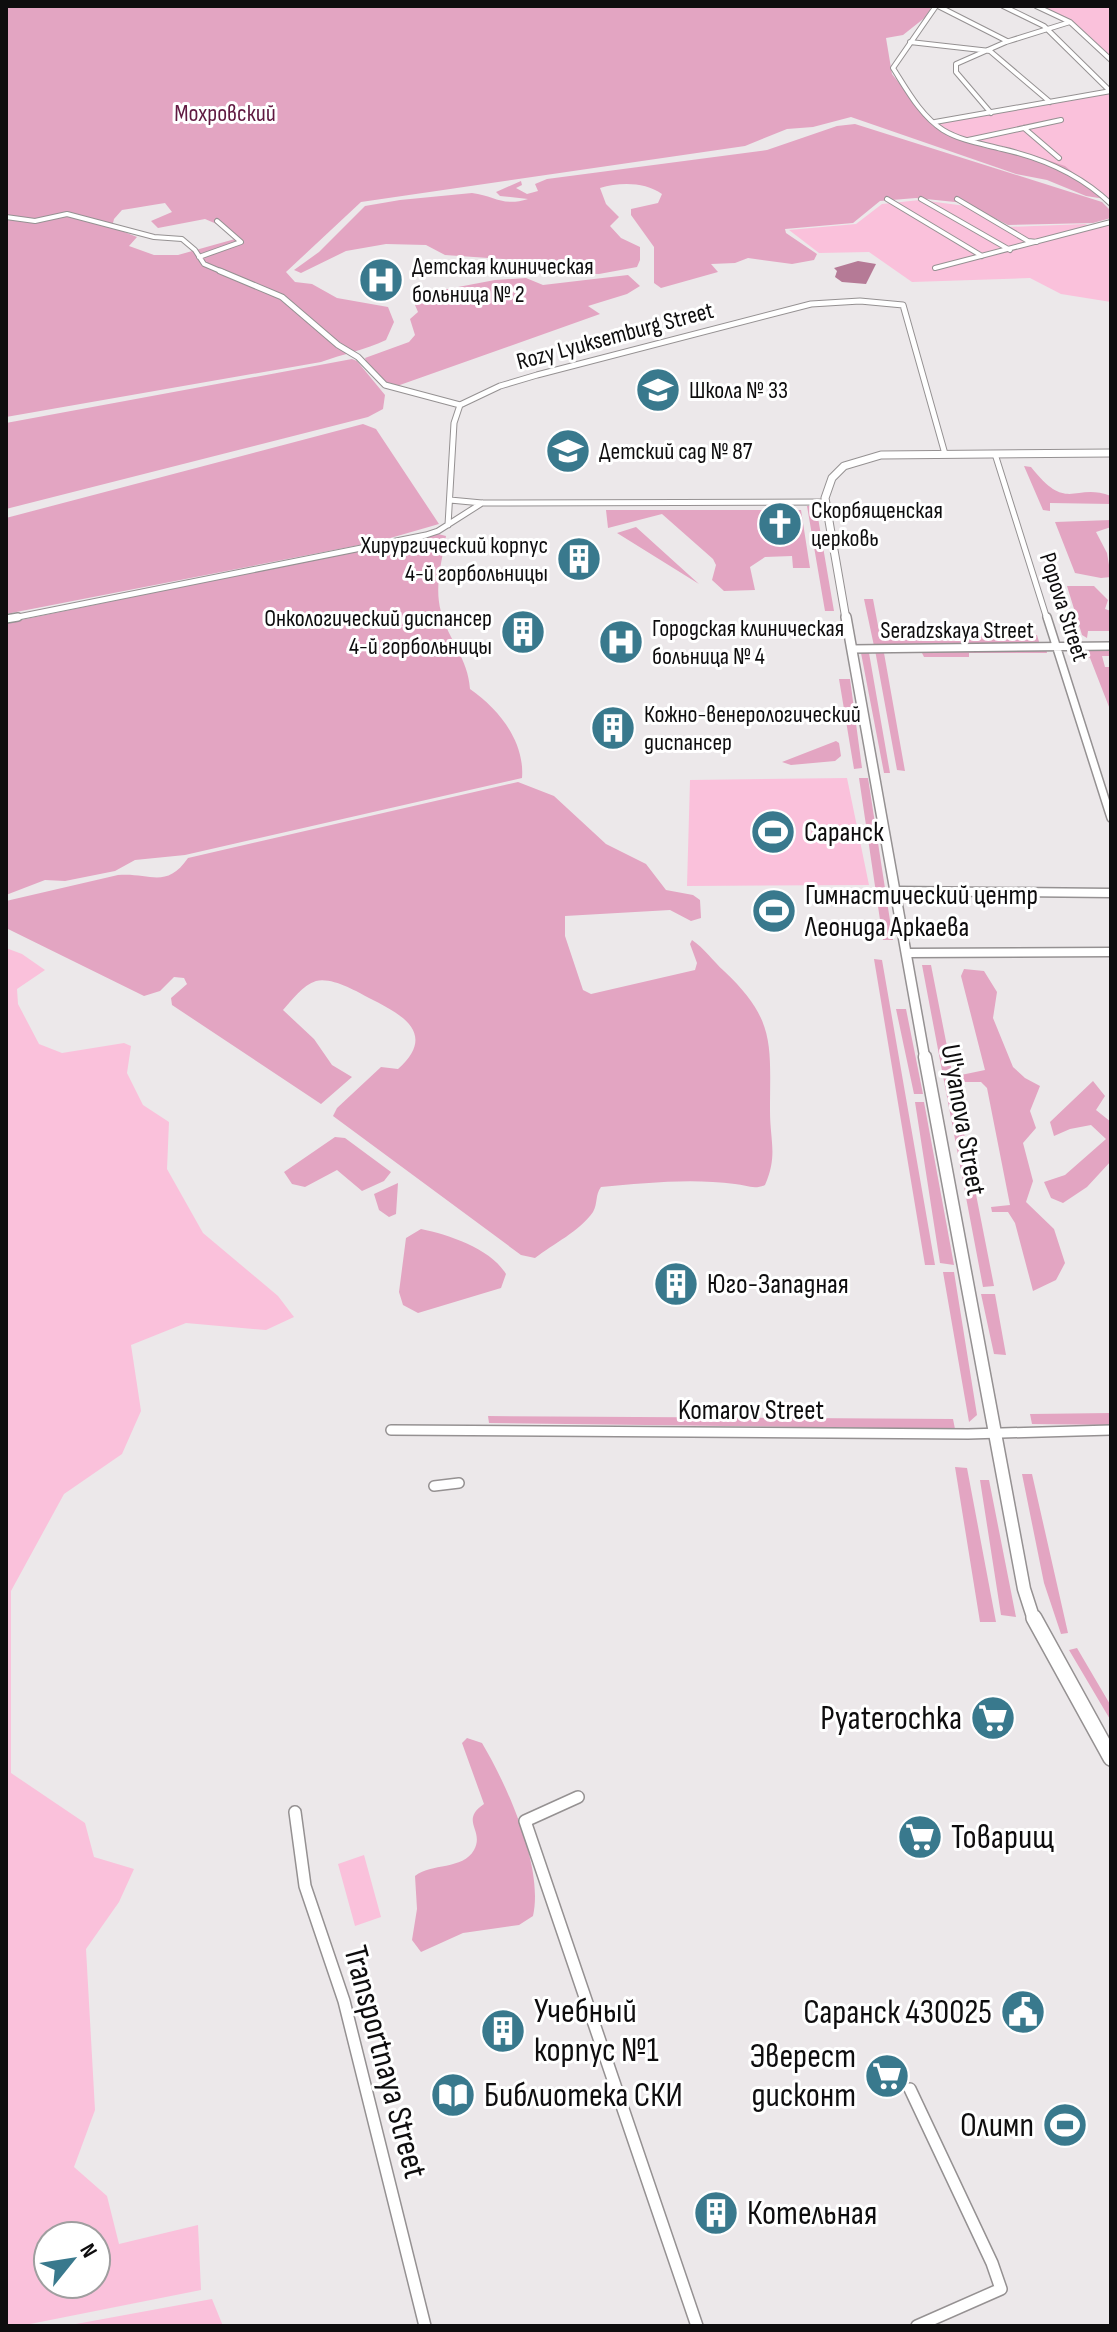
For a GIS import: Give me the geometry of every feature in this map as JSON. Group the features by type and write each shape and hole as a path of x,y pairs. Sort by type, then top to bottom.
{"main road":[{"path":"945,454 1111,453"},
{"name":"Ul'yanova Street","path":"945,454 881,455 850,463 832,474 827,482 825,502 894,891 1028,1606 1111,1758"}],"street":[{"path":"1007,41 937,6 893,68 941,129 985,147 1008,150 1060,169 1102,194 1111,204"},
{"path":"1003,6 1045,27 1111,91"},
{"path":"1036,6 1070,22 1111,60"},
{"path":"991,113 954,68 961,60 990,51 1007,41 1045,27 1070,22"},
{"path":"910,42 990,51 1050,102"},
{"path":"935,122 1111,91"},
{"path":"967,140 1061,120"},
{"path":"1024,128 1059,158"},
{"path":"887,199 983,256"},
{"path":"921,199 1010,250"},
{"path":"957,199 1028,241 1038,242"},
{"path":"6,217 35,221 67,214 154,237 182,239 204,264 235,274 282,297 338,345 358,357 385,385 460,405 454,423 448,525"},
{"path":"199,257 241,242 217,221"},
{"path":"935,268 1111,222"},
{"name":"Rozy Lyuksemburg Street","path":"460,405 500,386 537,375 811,304 860,301 903,305 945,454"},
{"name":"Popova Street","path":"995,454 1111,818"},
{"path":"450,500 482,503 825,502"},
{"path":"6,619 426,535 482,503"},
{"name":"Seradzskaya Street","path":"852,649 1111,646"},
{"path":"894,891 1111,893"},
{"path":"907,953 1111,952"},
{"name":"Komarov Street","path":"391,1430 996,1433 1111,1430"},
{"path":"434,1486 459,1483"},
{"path":"578,1797 525,1821 697,2326"},
{"name":"Transportnaya Street","path":"295,1812 305,1886 344,2001 425,2326"},
{"path":"910,2089 992,2263 1001,2289 917,2326"}],"shaded area":[{"path":"1036,6 1111,6 1111,60 1070,22"},
{"path":"1111,91 1111,200 1009,150 985,147 941,129 935,122"},
{"path":"920,200 966,206 1007,227 1085,224 1095,228 1111,224 1111,302 1061,294 1030,278 912,282 869,252 819,253 789,230 856,224 882,204"},
{"path":"858,261 876,264 866,284 842,282 835,277 837,271 834,268"},
{"name":"Саранск","path":"847,778 869,885 687,886 690,780"},
{"path":"6,948 22,954 45,970 17,989 18,1004 39,1044 62,1053 124,1043 131,1046 127,1073 143,1105 169,1122 167,1169 203,1233 278,1296 294,1317 266,1330 186,1323 131,1345 141,1411 122,1454 64,1494 11,1591 11,1773 85,1823 94,1857 134,1869 119,1902 86,1949 95,2110 74,2167 107,2196 119,2244 198,2225 201,2290 20,2326 6,2326"},
{"path":"364,1855 381,1917 355,1926 338,1864"},
{"path":"212,2299 223,2326 65,2326"}],"green space":[{"name":"Мохровский","path":"6,6 929,6 932,12 903,35 886,38 892,74 933,126 985,148 1033,155 1065,166 1105,199 1086,196 1047,180 1016,174 851,117 813,127 787,129 745,146 361,202 286,272 295,282 312,284 337,298 388,307 394,322 386,340 321,362 6,417","holes":["165,203 172,212 151,221 158,228 205,219 219,225 235,239 178,255 154,255 129,246 137,237 112,227 122,210"]},
{"path":"855,124 1102,202 1111,211 1111,218 1093,223 1008,225 965,203 916,198 880,201 853,223 785,229 786,233 817,254 814,260 792,264 748,258 735,263 711,264 718,272 661,288 654,283 654,247 631,215 631,209 658,203 662,194 648,187 624,184 600,188 606,204 619,217 610,226 621,238 640,247 637,267 580,274 545,262 445,255 426,245 386,244 346,251 301,273 294,270 319,252 365,206 472,193 519,201 528,199 500,196 496,192 521,181 522,185 516,188 527,194 538,191 535,184 547,179 767,150 837,126"},
{"path":"628,275 640,286 627,294 588,306 600,314 397,386 388,384 365,358 409,342 415,335 410,319 418,312 415,305 421,294 495,280 526,278 543,285"},
{"path":"352,359 385,395 383,409 368,417 6,509 6,423"},
{"path":"363,424 376,429 439,524 380,541 6,614 6,518"},
{"path":"1024,466 1031,467 1044,481 1063,493 1098,493 1111,496 1111,504 1050,503 1050,511 1043,510"},
{"path":"807,506 816,506 834,611 825,611"},
{"path":"606,510 801,510 810,568 793,568 792,556 765,557 750,567 755,590 724,591 712,580 716,565 713,559 662,514 608,528"},
{"path":"1111,520 1111,527 1096,532 1107,553 1111,577 1075,573 1055,522"},
{"path":"636,527 699,584 617,533"},
{"path":"438,534 446,536 438,593 444,622 466,668 470,689 500,716 515,739 522,778 185,855 135,860 115,871 65,881 45,880 6,895 6,623"},
{"path":"1067,586 1094,586 1108,600 1105,609 1111,611 1111,631 1088,631 1087,638 1082,635"},
{"path":"864,599 873,599 880,636 1037,635 1040,645 874,646"},
{"path":"1046,648 1047,653 969,653 969,657 884,653 905,771 897,770 875,650"},
{"path":"1111,648 1111,656 1102,656 1105,667 1111,667 1111,712 1090,658 1075,656 1073,651"},
{"path":"861,653 869,653 890,773 884,773"},
{"path":"839,679 850,679 862,768 854,769"},
{"path":"836,741 841,756 835,761 791,765 782,762"},
{"path":"859,778 868,778 893,940 883,940"},
{"path":"518,782 554,796 606,844 646,864 666,890 693,895 700,900 701,918 691,921 670,910 565,916 565,936 583,990 591,994 695,970 697,963 690,944 692,940 741,988 761,1019 769,1050 772,1156 765,1185 754,1187 685,1181 601,1187 593,1212 581,1225 535,1258 521,1255 333,1116 337,1108 381,1067 398,1069 410,1056 415,1035 403,1018 393,1011 344,985 322,980 307,986 283,1010 314,1039 332,1065 352,1077 321,1104 172,1005 171,998 187,984 184,978 174,977 160,991 144,996 6,928 6,901 118,875 164,877 180,868 188,858"},
{"path":"874,959 882,960 935,1265 925,1265"},
{"path":"922,965 931,965 994,1286 983,1287"},
{"path":"964,969 984,971 997,992 993,1018 1013,1067 1040,1086 1030,1111 1036,1128 1023,1143 1033,1181 1026,1202 1054,1229 1065,1263 1056,1280 1033,1291 1015,1223 1008,1212 992,1212 991,1207 1010,1205 987,1088 981,1082 961,1082 961,1075 985,1070 961,976"},
{"path":"896,1009 906,1009 923,1094 914,1094"},
{"path":"1093,1081 1105,1096 1096,1110 1111,1122 1111,1161 1087,1187 1063,1203 1051,1198 1044,1182 1065,1175 1106,1139 1091,1125 1054,1136 1050,1122"},
{"path":"915,1102 924,1102 954,1265 940,1263"},
{"path":"335,1137 345,1138 391,1172 384,1181 362,1191 337,1170 305,1187 292,1184 284,1172"},
{"path":"398,1183 396,1214 389,1217 379,1210 374,1194"},
{"path":"421,1229 457,1239 490,1257 506,1274 501,1288 418,1313 403,1305 399,1292 406,1238"},
{"path":"943,1272 954,1272 977,1415 969,1422"},
{"path":"981,1294 995,1294 1006,1355 994,1354"},
{"path":"1111,1413 1111,1425 1032,1424 1030,1414"},
{"path":"488,1416 953,1419 955,1429 489,1423"},
{"path":"955,1467 967,1468 996,1622 980,1622"},
{"path":"1022,1474 1032,1474 1068,1633 1061,1634 1044,1583"},
{"path":"980,1480 989,1480 1016,1617 1001,1615"},
{"path":"1077,1648 1111,1706 1111,1721 1069,1650"},
{"path":"467,1738 482,1743 521,1827 533,1874 533,1916 519,1925 463,1933 421,1952 412,1940 417,1909 415,1876 429,1869 462,1861 477,1843 473,1816 484,1804 462,1743"}],"place":[{"name":"Детская клиническая больница № 2","path":"381,280"},
{"name":"Школа № 33","path":"658,390"},
{"name":"Детский сад № 87","path":"568,451"},
{"name":"Скорбященская церковь","path":"780,524"},
{"name":"Хирургический корпус 4-й горбольницы","path":"579,559"},
{"name":"Онкологический диспансер 4-й горбольницы","path":"523,632"},
{"name":"Городская клиническая больница № 4","path":"621,642"},
{"name":"Кожно-венерологический диспансер","path":"613,728"},
{"name":"Саранск","path":"773,832"},
{"name":"Гимнастический центр Леонида Аркаева","path":"774,911"},
{"name":"Юго-Западная","path":"676,1284"},
{"name":"Pyaterochka","path":"993,1718"},
{"name":"Товарищ","path":"920,1837"},
{"name":"Саранск 430025","path":"1023,2012"},
{"name":"Учебный корпус №1","path":"503,2031"},
{"name":"Эверест дисконт","path":"887,2076"},
{"name":"Библиотека СКИ","path":"453,2095"},
{"name":"Олимп","path":"1065,2125"},
{"name":"Котельная","path":"716,2213"}]}
